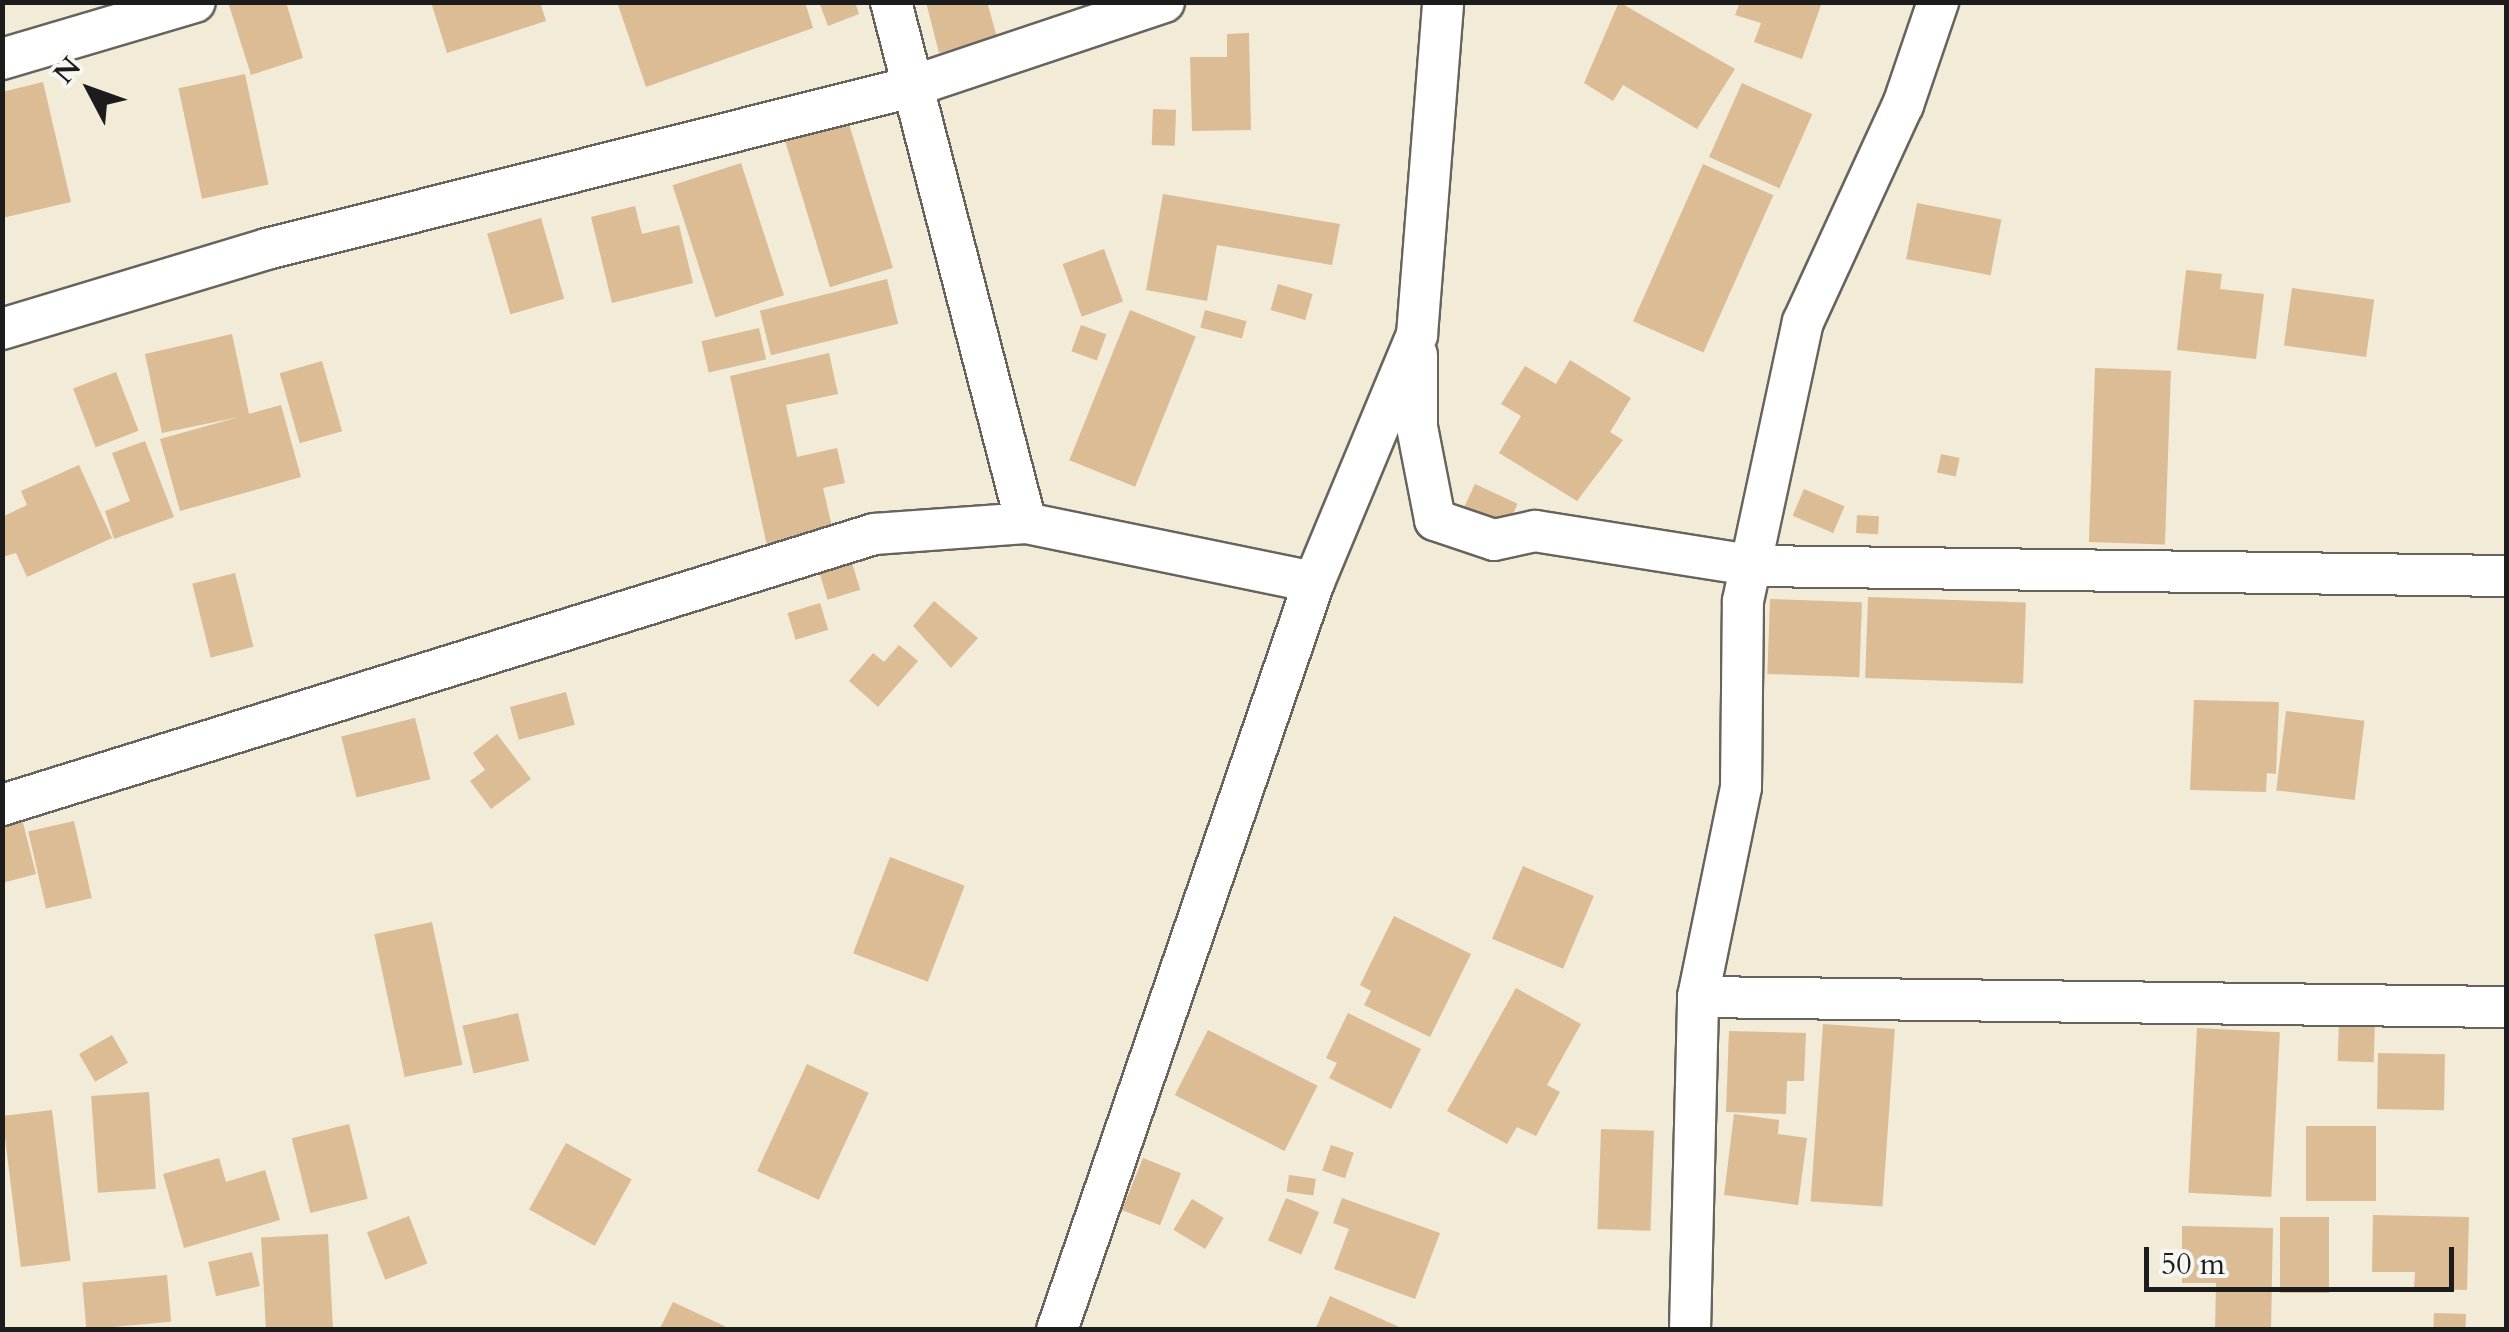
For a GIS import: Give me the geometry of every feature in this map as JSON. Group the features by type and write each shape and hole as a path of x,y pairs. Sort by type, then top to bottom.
{"street":[{"path":"2,59 195,2"},
{"path":"891,2 908,88 1026,523"},
{"path":"2,329 267,249 908,88 1164,2"},
{"path":"1442,2 1418,335 1417,428 1435,520 1494,540 1535,530 1755,566 2506,576"},
{"path":"1690,1330 1698,997 1741,787 1737,678 1755,566 1803,322 1903,105 1938,2"},
{"path":"1057,1330 1314,582 1418,335"},
{"path":"2,805 874,534 1026,523 1314,582"},
{"path":"1698,997 2506,1008"}],"building":[{"path":"286,2 303,58 251,75 229,5"},
{"path":"431,2 540,2 546,21 447,53"},
{"path":"617,2 805,2 813,28 646,87"},
{"path":"819,2 855,2 859,14 828,26"},
{"path":"926,2 987,2 997,37 939,53"},
{"path":"1619,2 1735,69 1697,129 1623,85 1613,101 1584,83"},
{"path":"1740,2 1822,2 1802,59 1754,42 1761,23 1735,15"},
{"path":"1249,33 1251,130 1192,131 1190,57 1227,57 1227,34"},
{"path":"245,74 268,185 202,199 178,88"},
{"path":"43,82 71,202 2,218 2,92"},
{"path":"1742,83 1812,114 1779,188 1709,157"},
{"path":"1153,109 1176,110 1175,146 1152,145"},
{"path":"845,111 893,268 830,287 782,130"},
{"path":"741,163 784,295 715,317 673,185"},
{"path":"1703,164 1773,195 1703,352 1633,321"},
{"path":"1163,194 1340,224 1332,265 1217,245 1207,301 1146,290"},
{"path":"1917,203 2001,219 1991,275 1906,259"},
{"path":"635,206 642,234 679,225 693,283 612,303 591,217"},
{"path":"541,218 564,299 510,314 487,233"},
{"path":"1104,249 1123,302 1082,317 1063,264"},
{"path":"2186,270 2222,274 2220,289 2264,294 2256,359 2177,350"},
{"path":"887,279 898,324 771,355 760,311"},
{"path":"1278,284 1313,294 1305,320 1271,310"},
{"path":"2292,288 2374,300 2366,357 2284,345"},
{"path":"1130,310 1196,337 1135,487 1069,460"},
{"path":"1205,310 1247,321 1242,339 1200,327"},
{"path":"1081,325 1106,334 1097,361 1071,351"},
{"path":"759,328 766,359 709,372 702,341"},
{"path":"232,334 249,414 281,405 301,477 180,511 160,439 239,417 162,433 145,354"},
{"path":"829,353 838,394 786,405 797,457 837,448 845,483 823,488 833,531 767,546 730,376"},
{"path":"1570,360 1631,398 1610,432 1623,440 1577,501 1499,453 1521,416 1501,404 1525,366 1556,384"},
{"path":"322,361 342,431 300,443 280,373"},
{"path":"2095,368 2171,371 2165,545 2089,542"},
{"path":"116,372 139,431 96,447 73,388"},
{"path":"145,441 174,517 114,539 105,511 130,501 112,453"},
{"path":"1941,454 1960,458 1956,477 1937,473"},
{"path":"79,465 112,538 27,577 16,553 2,557 2,517 27,505 21,491"},
{"path":"1475,484 1518,504 1505,530 1463,510"},
{"path":"1804,489 1845,506 1833,533 1793,516"},
{"path":"1857,515 1879,516 1878,534 1856,533"},
{"path":"852,563 860,590 828,600 819,573"},
{"path":"235,573 253,647 211,657 192,584"},
{"path":"1868,597 2026,603 2023,683 1865,678"},
{"path":"1770,599 1862,602 1859,677 1767,674"},
{"path":"934,601 978,638 951,668 913,626"},
{"path":"820,603 828,630 796,640 787,613"},
{"path":"899,645 918,661 878,707 849,681 873,653 884,662"},
{"path":"566,692 575,725 519,740 510,707"},
{"path":"2194,700 2279,702 2276,774 2267,773 2266,792 2190,790"},
{"path":"2286,711 2364,721 2355,800 2276,790"},
{"path":"415,718 430,779 356,798 341,736"},
{"path":"497,734 531,779 491,809 470,781 485,770 473,753"},
{"path":"22,819 36,874 2,883 2,825"},
{"path":"74,821 92,898 46,909 28,832"},
{"path":"890,857 965,886 928,982 853,953"},
{"path":"1523,866 1594,896 1563,969 1492,939"},
{"path":"1394,916 1471,954 1430,1037 1364,1005 1371,991 1360,985"},
{"path":"432,922 462,1065 405,1077 374,934"},
{"path":"1516,988 1581,1024 1547,1085 1560,1092 1536,1136 1517,1127 1507,1144 1447,1111"},
{"path":"518,1013 529,1061 473,1074 462,1026"},
{"path":"1348,1013 1421,1049 1391,1109 1329,1078 1337,1063 1326,1058"},
{"path":"2339,1022 2375,1023 2374,1062 2338,1061"},
{"path":"1823,1024 1895,1029 1882,1207 1811,1202"},
{"path":"2197,1028 2280,1032 2271,1197 2188,1193"},
{"path":"1208,1030 1318,1086 1284,1151 1175,1095"},
{"path":"1729,1031 1806,1033 1804,1081 1787,1081 1786,1114 1726,1112"},
{"path":"112,1035 128,1063 95,1082 79,1054"},
{"path":"2378,1053 2445,1054 2444,1110 2377,1109"},
{"path":"807,1064 869,1093 819,1200 757,1171"},
{"path":"149,1092 156,1189 98,1193 91,1096"},
{"path":"52,1110 71,1261 21,1267 2,1116"},
{"path":"1734,1114 1779,1120 1778,1134 1807,1138 1798,1205 1724,1195"},
{"path":"349,1124 368,1199 310,1213 292,1138"},
{"path":"2306,1126 2376,1126 2376,1201 2306,1201"},
{"path":"1601,1129 1654,1131 1650,1231 1598,1229"},
{"path":"566,1143 632,1179 595,1246 529,1209"},
{"path":"1331,1145 1354,1153 1345,1178 1322,1171"},
{"path":"219,1158 226,1182 265,1170 280,1220 184,1248 163,1174"},
{"path":"1143,1158 1181,1173 1160,1225 1122,1210"},
{"path":"1289,1175 1316,1179 1313,1196 1287,1192"},
{"path":"1286,1198 1319,1212 1301,1254 1268,1240"},
{"path":"1342,1198 1440,1233 1415,1299 1334,1269 1349,1229 1333,1223"},
{"path":"1192,1199 1224,1218 1205,1249 1173,1230"},
{"path":"2373,1215 2469,1217 2467,1290 2414,1289 2415,1272 2372,1272"},
{"path":"409,1216 427,1264 385,1280 367,1232"},
{"path":"2280,1217 2329,1217 2329,1293 2280,1293"},
{"path":"2182,1226 2273,1228 2271,1330 2215,1330 2216,1283 2182,1283"},
{"path":"328,1234 333,1328 266,1330 261,1238"},
{"path":"252,1252 260,1286 216,1296 208,1262"},
{"path":"167,1275 171,1322 86,1329 82,1282"},
{"path":"1330,1296 1406,1330 1315,1330"},
{"path":"673,1302 733,1330 659,1330"},
{"path":"2434,1313 2466,1314 2465,1330 2433,1330"}]}
